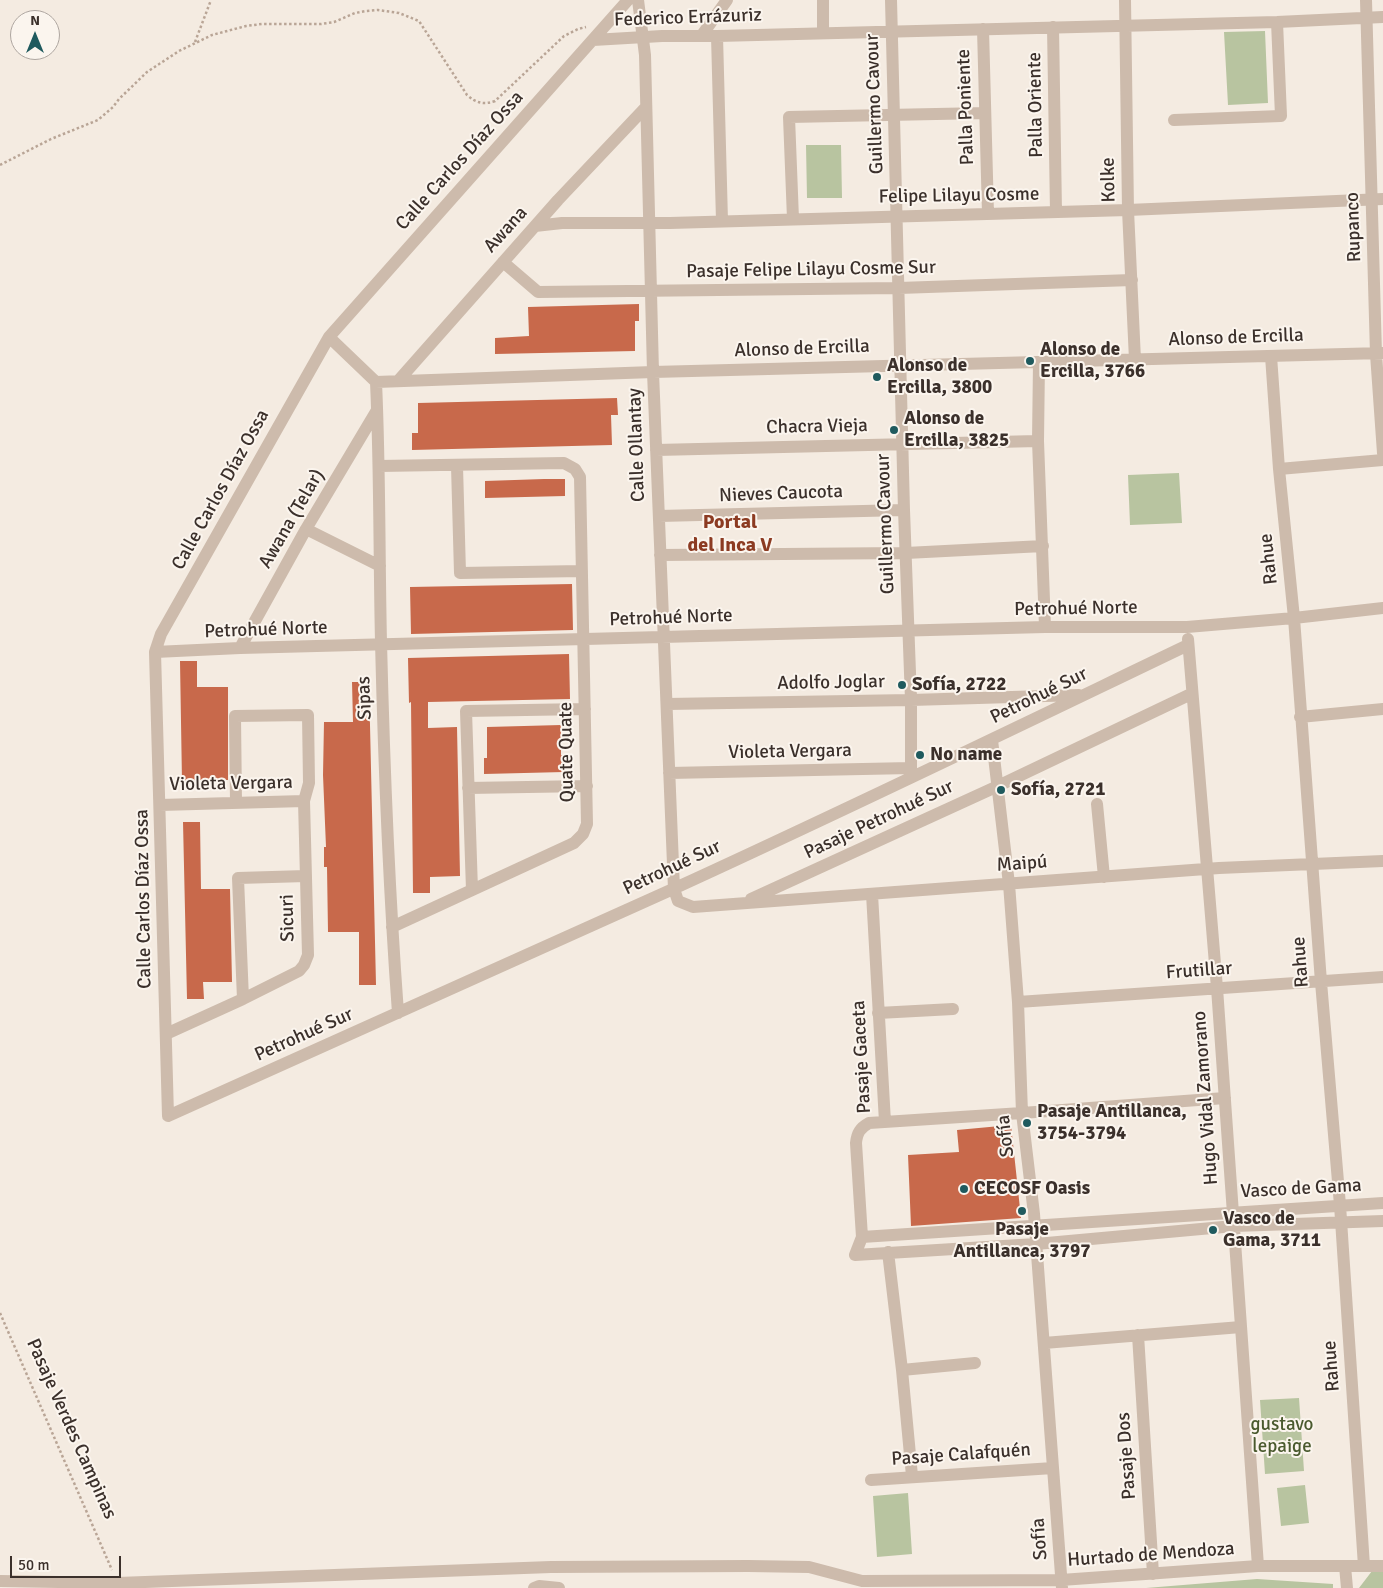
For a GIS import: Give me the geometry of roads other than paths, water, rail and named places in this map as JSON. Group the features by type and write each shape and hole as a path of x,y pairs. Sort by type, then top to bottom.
{"street":[{"name":"Calle Carlos Díaz Ossa","path":"168,1116 155,652 161,634 329,337 628,0"},
{"name":"Calle Ollantay","path":"638,0 645,55 653,372 674,888"},
{"path":"702,36 727,0"},
{"path":"823,0 823,33"},
{"name":"Guillermo Cavour","path":"891,0 900,288 904,510 911,700 911,772"},
{"name":"Kolke","path":"1125,0 1128,210 1135,360"},
{"name":"Rupanco","path":"1366,0 1377,200 1379,353 1383,453"},
{"name":"Federico Errázuriz","path":"593,40 643,37 1277,22 1383,17"},
{"path":"1174,120 1281,116 1277,22"},
{"name":"Palla Oriente","path":"1053,27 1056,212"},
{"name":"Palla Poniente","path":"983,29 988,214"},
{"path":"717,36 722,221"},
{"name":"Awana","path":"398,381 535,226 645,108"},
{"path":"793,219 790,118 985,113"},
{"name":"Felipe Lilayu Cosme","path":"535,226 1128,210 1377,200"},
{"name":"Pasaje Felipe Lilayu Cosme Sur","path":"503,262 538,292 900,288 1132,280"},
{"path":"329,337 376,382"},
{"name":"Alonso de Ercilla","path":"376,382 653,372 1379,353"},
{"name":"Rahue","path":"1272,356 1279,468 1294,618 1300,717 1340,1204 1364,1566"},
{"path":"1039,362 1038,441 1045,627"},
{"name":"Sipas","path":"376,382 381,646 392,927 398,1013"},
{"name":"Awana (Telar)","path":"240,648 306,529 377,409"},
{"name":"Chacra Vieja","path":"656,450 1038,441"},
{"path":"1279,468 1383,460"},
{"name":"Quate Quate","path":"392,927 574,843 582,834 587,824 580,477 575,469 564,463 457,466"},
{"path":"379,466 457,466 460,573 582,571"},
{"name":"Nieves Caucota","path":"659,516 904,510"},
{"path":"306,529 380,566"},
{"path":"660,555 906,552 1043,546"},
{"name":"Petrohué Norte","path":"155,652 240,648 381,646 1045,627 1187,627 1383,608"},
{"name":"Hugo Vidal Zamorano","path":"1187,627 1191,694 1217,988 1258,1566"},
{"name":"Petrohué Sur","path":"168,1116 674,888 911,772 992,740 1188,646"},
{"name":"Adolfo Joglar","path":"667,704 911,700 1085,694"},
{"name":"Pasaje Petrohué Sur","path":"744,902 998,786 1191,694"},
{"path":"472,890 466,711 585,709"},
{"path":"1300,717 1383,710"},
{"name":"Sicuri","path":"166,1034 299,971 304,965 308,956 304,801 309,783 308,715 235,716 236,803"},
{"name":"Sofía","path":"992,740 1010,884 1018,1002 1022,1113 1035,1226 1062,1584"},
{"name":"Violeta Vergara","path":"669,773 911,772"},
{"path":"468,788 587,786"},
{"name":"Violeta Vergara","path":"160,805 304,801"},
{"path":"1097,804 1104,877"},
{"name":"Maipú","path":"674,888 678,901 693,907 1207,869 1383,861"},
{"path":"243,999 238,878 306,876"},
{"name":"Pasaje Gaceta","path":"855,1255 862,1237 857,1134 862,1127 869,1123 885,1122 872,894"},
{"name":"Frutillar","path":"1018,1002 1383,977"},
{"path":"878,1013 952,1009"},
{"path":"885,1122 1225,1098"},
{"name":"Vasco de Gama","path":"862,1237 1340,1204 1383,1203"},
{"name":"Vasco de Gama","path":"855,1255 1036,1244 1234,1226 1383,1221"},
{"path":"888,1252 912,1476"},
{"path":"1044,1343 1241,1327"},
{"name":"Pasaje Dos","path":"1138,1335 1154,1574"},
{"path":"902,1370 976,1363"},
{"name":"Pasaje Calafquén","path":"871,1480 1053,1468"},
{"name":"Hurtado de Mendoza","path":"0,1581 119,1585 536,1568 738,1566 809,1568 862,1584 1062,1584 1154,1574 1258,1566 1383,1566"},
{"path":"1345,1566 1347,1588"},
{"path":"536,1568 537,1587 559,1588"}],"place":[{"name":"Alonso de Ercilla, 3766","path":"1030,361"},
{"name":"Alonso de Ercilla, 3800","path":"877,377"},
{"name":"Alonso de Ercilla, 3825","path":"894,430"},
{"name":"Sofía, 2722","path":"902,685"},
{"name":"No name","path":"920,755"},
{"name":"Sofía, 2721","path":"1001,790"},
{"name":"Pasaje Antillanca, 3754-3794","path":"1027,1123"},
{"name":"CECOSF Oasis","path":"964,1189"},
{"name":"Pasaje Antillanca, 3797","path":"1022,1211"},
{"name":"Vasco de Gama, 3711","path":"1213,1230"}],"district":[{"name":"Portal del Inca V","path":"730,534"}],"park label":[{"name":"gustavo lepaige","path":"1282,1436"}]}
